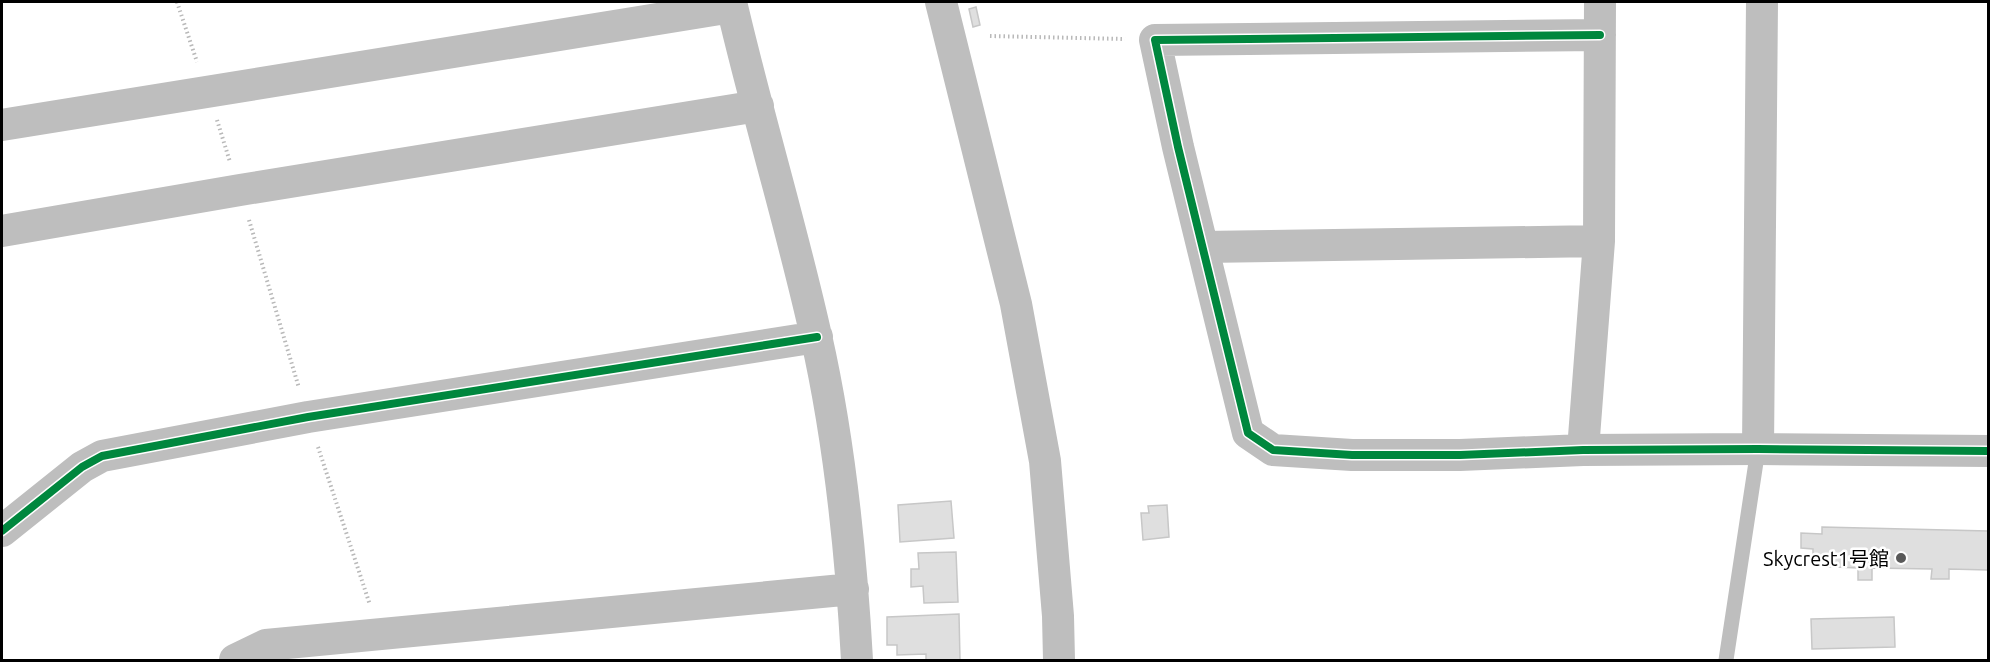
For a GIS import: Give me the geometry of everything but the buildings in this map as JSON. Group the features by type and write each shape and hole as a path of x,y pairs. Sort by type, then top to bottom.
{"street":[{"path":"941,2 1016,304 1045,461 1058,616 1059,660"},
{"path":"1583,450 1599,241 1600,2"},
{"path":"1758,448 1762,2"},
{"path":"2,125 731,4 817,338 840,465 853,588 857,660"},
{"path":"1600,34 1155,40 1178,147 1248,433 1273,450 1352,454 1460,455 1583,450 1758,448 1989,451"},
{"path":"2,231 758,106"},
{"path":"1203,247 1599,241"},
{"path":"2,531 82,467 102,456 308,417 817,338"},
{"path":"235,660 266,645 853,588"}],"lane":[{"path":"1726,660 1758,448"}],"path":[{"path":"177,2 240,190 308,417 379,633"},
{"path":"990,36 1155,40"}],"cycle path":[{"path":"1600,35 1155,40 1178,147 1248,433 1273,450 1352,455 1460,455 1583,450 1988,451"},
{"path":"2,531 82,467 102,456 308,417 817,337"}],"place":[{"name":"Skycrest1号館","path":"1901,558"}]}
